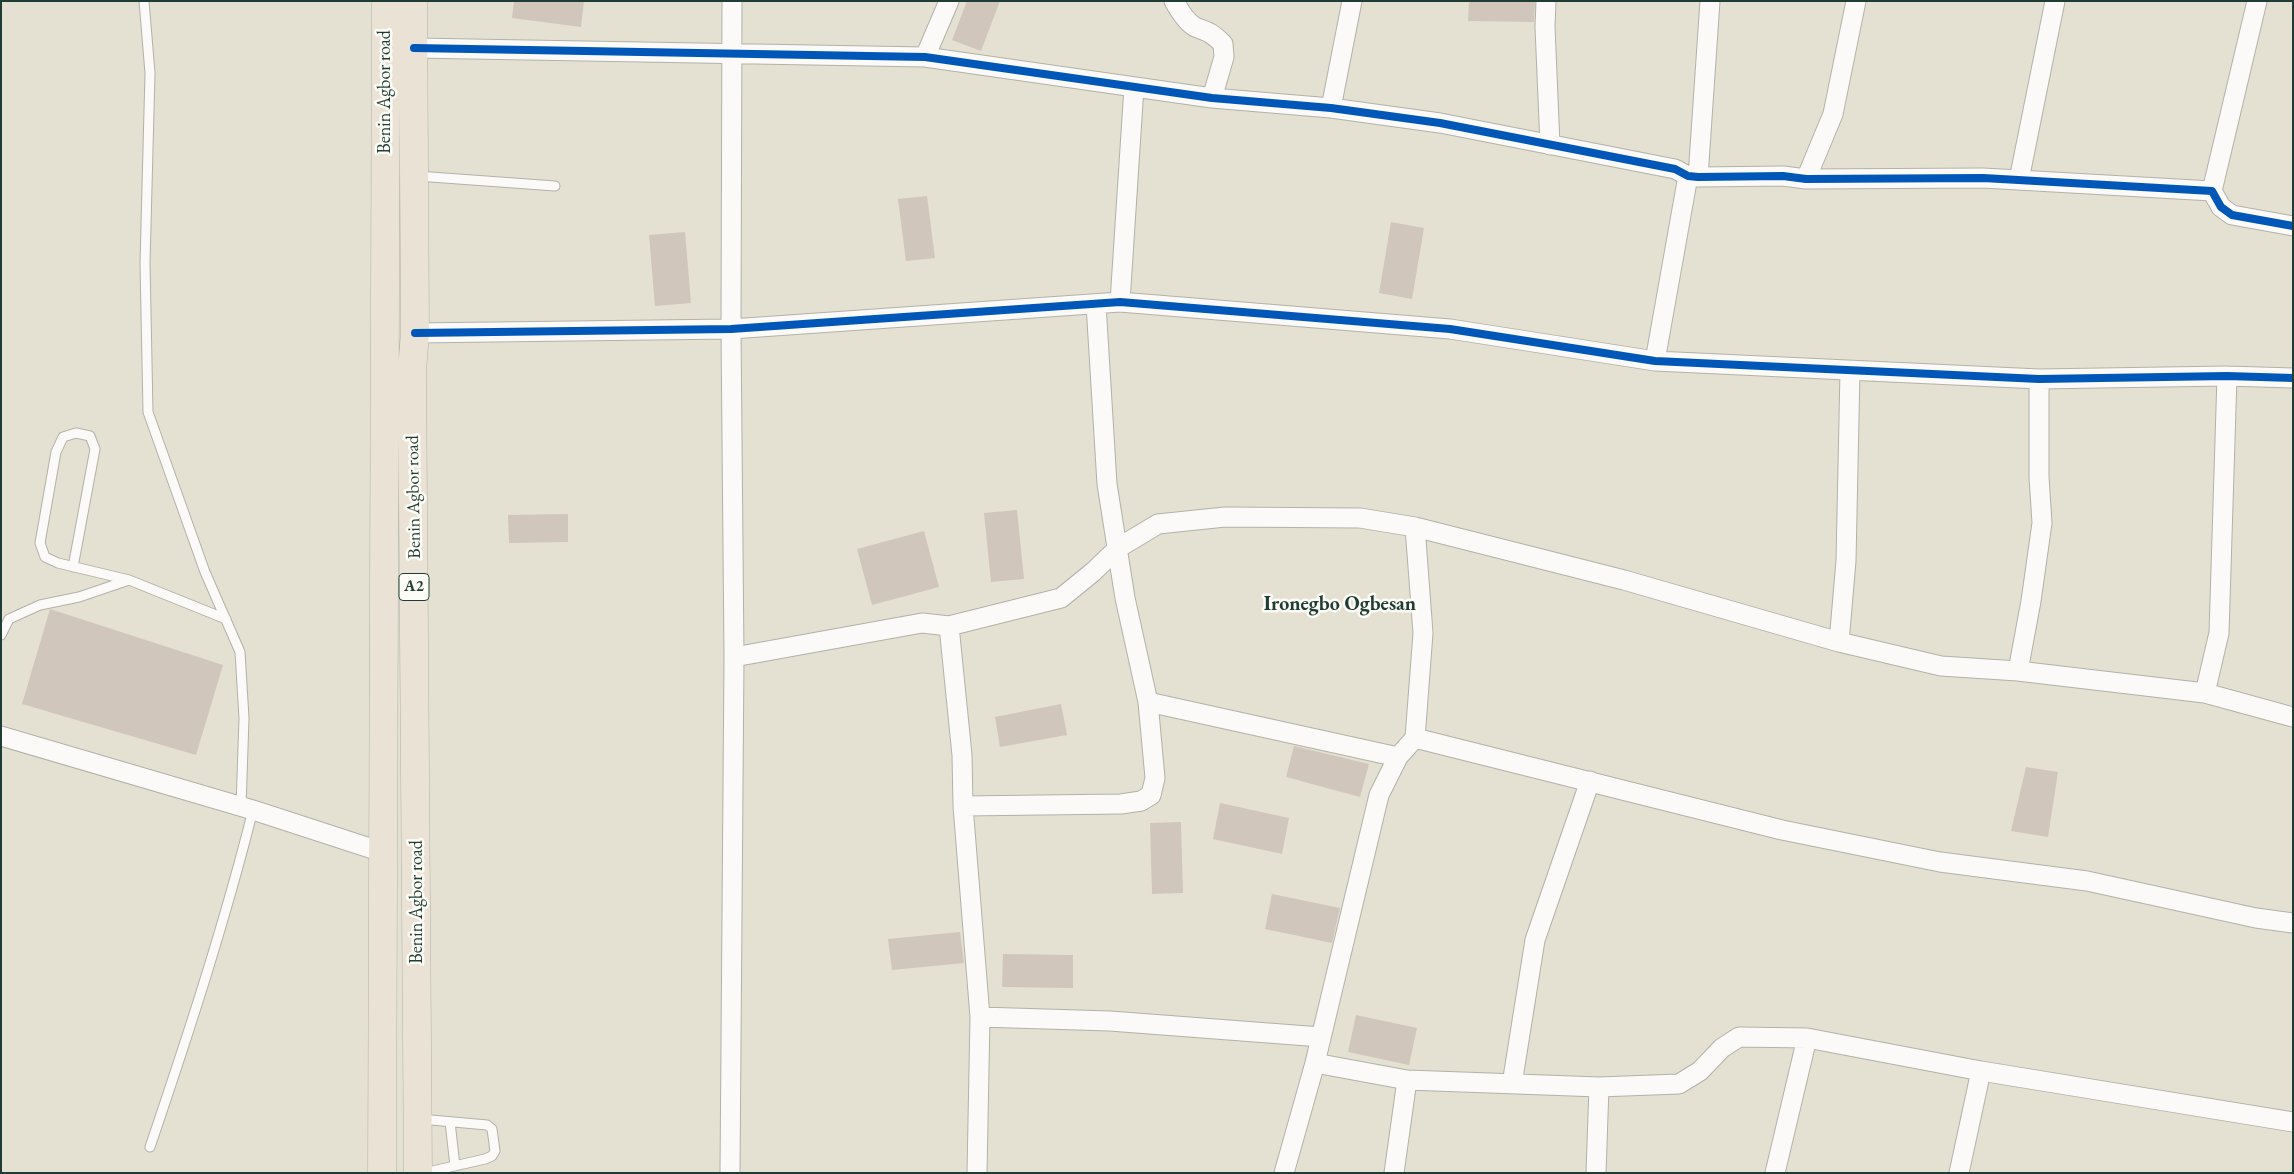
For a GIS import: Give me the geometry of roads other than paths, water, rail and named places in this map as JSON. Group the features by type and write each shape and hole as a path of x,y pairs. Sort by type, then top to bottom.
{"highway":[{"name":"Benin Agbor road","path":"382,1173 386,1"},
{"name":"Benin Agbor road","path":"413,1 415,333 412,370 418,1173"}],"street":[{"path":"730,1173 734,657 731,329 732,1"},
{"path":"925,58 949,1"},
{"path":"1174,1 1186,19 1194,26 1206,29 1223,44 1224,57 1212,98"},
{"path":"1331,108 1352,1"},
{"path":"1546,1 1545,27 1550,145"},
{"path":"1655,361 1693,177 1710,1"},
{"path":"1806,179 1833,114 1856,1"},
{"path":"2019,180 2055,1"},
{"path":"2257,1 2212,191 2221,207 2232,215 2293,226"},
{"path":"414,48 925,58 1212,98 1331,108 1440,123 1675,169 1693,177 1783,176 1806,179 1983,178 2212,191"},
{"path":"1120,302 1134,87"},
{"path":"415,333 731,329 1120,302 1450,328 1655,361 2039,378 2227,376 2293,378"},
{"path":"963,806 1121,804 1141,801 1151,795 1155,778 1148,702 1125,598 1107,484 1096,304"},
{"path":"1839,642 1846,561 1850,371"},
{"path":"2206,693 2219,633 2227,376"},
{"path":"2018,671 2031,601 2042,523 2039,477 2039,378"},
{"path":"734,657 922,623 949,626 1061,598 1093,572 1118,548 1158,524 1225,518 1360,518 1415,527 1624,580 1839,642 1941,666 2018,671 2206,693 2293,717"},
{"path":"1284,1173 1315,1063 1379,795 1398,756 1415,738 1423,633 1415,527"},
{"path":"949,626 962,755 963,806 980,1017 977,1173"},
{"path":"1148,702 1398,756"},
{"path":"1,736 247,809 382,852"},
{"path":"1415,738 1782,830 1940,862 2087,880 2256,918 2293,923"},
{"path":"1512,1084 1535,940 1590,781"},
{"path":"980,1017 1110,1021 1321,1036"},
{"path":"1315,1063 1407,1080 1599,1087 1679,1084 1700,1071 1722,1048 1739,1037 1807,1038 1981,1071 2293,1122"},
{"path":"1775,1173 1807,1038"},
{"path":"1959,1173 1981,1071"},
{"path":"1394,1173 1407,1080"},
{"path":"1596,1173 1599,1087"}],"lane":[{"path":"144,1 150,73 145,263 148,412 205,572 240,652 247,809 232,894 200,999 150,1147"},
{"path":"414,176 556,186"},
{"path":"73,566 95,449 90,436 76,433 63,437 56,452 40,543 45,557 58,563 129,580 226,619"},
{"path":"1,635 5,617 40,605 79,597 129,580"},
{"path":"418,1119 486,1125 492,1129 495,1151 492,1156 424,1173"},
{"path":"450,1122 455,1166"}],"district":[{"name":"Ironegbo Ogbesan","path":"1340,605"}]}
